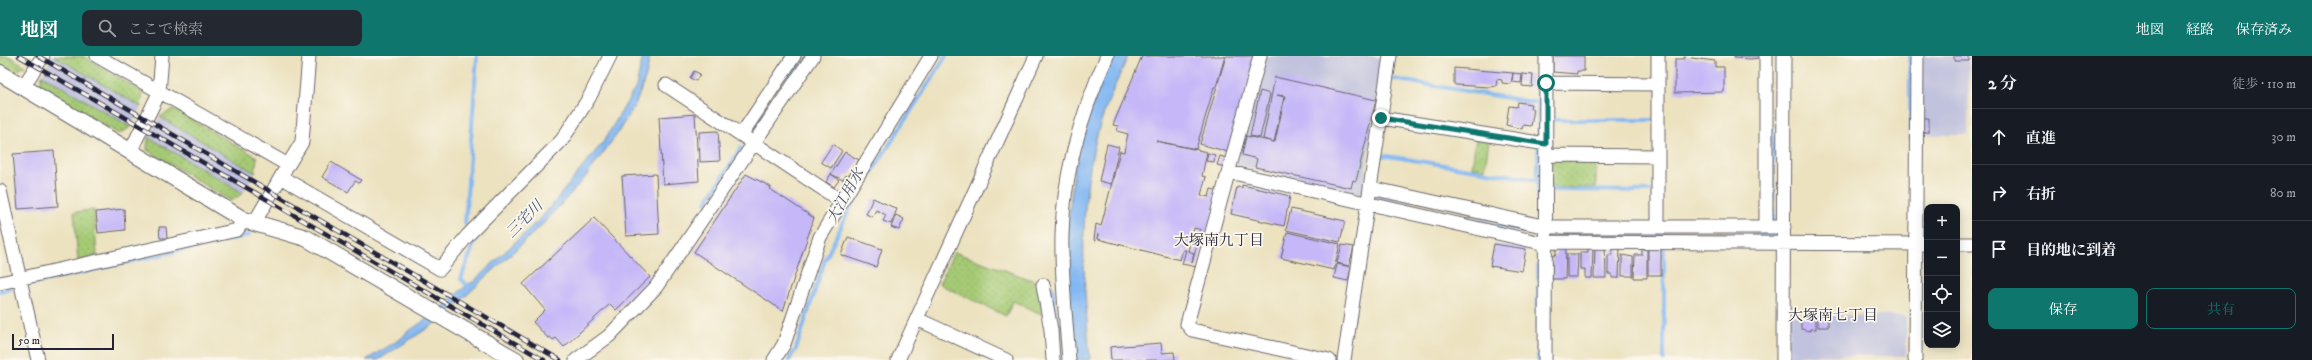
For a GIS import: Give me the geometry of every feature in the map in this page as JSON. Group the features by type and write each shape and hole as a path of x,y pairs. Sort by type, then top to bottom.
{"street":[{"path":"23,87 43,56"},
{"path":"97,56 159,93 288,164"},
{"path":"130,152 159,93 162,56"},
{"path":"0,283 237,230 249,222 281,177 302,142 309,56"},
{"path":"281,177 440,269 468,235 562,140 589,98 610,56"},
{"path":"741,135 794,56"},
{"path":"576,360 609,336 656,287 813,56"},
{"path":"774,360 784,344 820,237 930,56"},
{"path":"898,360 1036,56"},
{"path":"1069,360 1062,267 1064,209 1075,142 1088,102 1107,56"},
{"path":"1260,56 1188,324 1192,330 1329,360"},
{"path":"1344,360 1369,203 1390,56"},
{"path":"1545,360 1546,56"},
{"path":"1658,56 1658,227"},
{"path":"1766,56 1766,227"},
{"path":"1783,360 1784,56"},
{"path":"1915,360 1921,244 1917,56"},
{"path":"0,72 130,152 249,222 306,238 430,308 516,360"},
{"path":"1546,83 1658,84"},
{"path":"666,85 842,201"},
{"path":"1381,118 1546,149 1658,156"},
{"path":"1228,172 1546,243 1921,244"},
{"path":"1371,188 1546,227 1784,227"},
{"path":"0,191 38,360"},
{"path":"1960,244 1972,244"},
{"path":"1044,285 1051,330 1053,360"},
{"path":"917,319 1006,360"}],"shaded area":[{"path":"52,56 83,56 143,92 141,107 131,127 119,134 40,88 42,75"},
{"path":"1265,56 1369,56 1383,59 1362,193 1236,165"},
{"path":"1920,56 1969,56 1968,135 1919,135"},
{"path":"173,109 257,157 255,173 243,193 231,201 147,150 148,137 160,117"},
{"path":"1788,315 1906,316 1906,356 1800,355 1799,360 1787,360"}],"green space":[{"path":"0,56 9,56 25,66 13,73 0,65"},
{"path":"54,56 83,56 143,92 141,107"},
{"path":"42,75 131,127 119,134 40,88"},
{"path":"173,109 257,157 255,173 160,117"},
{"path":"148,137 243,193 231,201 147,150"},
{"path":"1476,138 1489,140 1485,169 1472,167"},
{"path":"1596,158 1596,188 1550,188 1551,161"},
{"path":"94,210 97,256 78,261 74,212"},
{"path":"954,252 1038,282 1043,315 1013,301 1006,316 939,284"}],"water":[{"path":"643,56 650,56 646,76 636,103 617,134 584,179 543,224 439,321 378,360 366,360 402,338 406,333 431,316 467,285 473,282 542,217 604,141 636,87"},
{"path":"1111,56 1128,56 1103,115 1091,163 1084,219 1084,275 1090,360 1073,360 1065,249 1077,145"}],"building":[{"path":"1142,56 1225,56 1216,87 1214,87 1196,149 1156,141 1207,152 1202,176 1206,177 1201,195 1209,197 1211,189 1219,191 1197,267 1182,264 1186,250 1183,250 1180,260 1098,239 1098,234 1096,241 1094,240 1096,224 1101,226 1120,151 1124,152 1128,134 1117,131 1118,126 1113,125","holes":["1194,228 1201,230 1192,263 1194,253 1188,251"]},
{"path":"1226,56 1256,56 1228,152 1200,144"},
{"path":"1553,56 1584,56 1584,71 1577,71 1577,74 1553,72"},
{"path":"1734,56 1760,56 1760,58 1734,58"},
{"path":"1954,56 1969,56 1969,61 1954,61"},
{"path":"1684,57 1715,61 1715,67 1724,67 1724,92 1675,93 1675,59 1684,59"},
{"path":"1454,68 1513,73 1511,84 1502,83 1502,80 1497,79 1496,86 1456,85 1454,84"},
{"path":"694,71 700,74 696,81 690,78"},
{"path":"1513,73 1522,74 1521,83 1512,82"},
{"path":"1523,74 1533,75 1532,87 1522,86"},
{"path":"1275,77 1376,100 1356,181 1353,180 1351,188 1255,167 1257,159 1242,155 1246,136 1271,141 1263,139","holes":["1277,95 1285,96 1274,142 1284,97"]},
{"path":"1260,91 1270,94 1260,138 1250,136"},
{"path":"1518,102 1531,104 1530,108 1534,109 1531,126 1523,125 1522,129 1506,125 1509,106 1517,107"},
{"path":"695,114 699,181 663,184 659,117"},
{"path":"1922,118 1929,118 1929,132 1922,132"},
{"path":"718,131 720,161 700,162 699,132"},
{"path":"833,144 842,151 831,168 821,162"},
{"path":"1107,144 1119,147 1111,184 1099,181"},
{"path":"54,151 58,206 18,209 13,154"},
{"path":"845,152 859,160 848,177 846,175 843,180 831,174"},
{"path":"1208,153 1215,155 1214,162 1206,161"},
{"path":"1220,156 1227,158 1225,167 1217,165"},
{"path":"331,162 361,180 359,183 355,181 348,192 322,177"},
{"path":"656,174 659,234 626,236 622,176"},
{"path":"746,174 771,187 770,189 814,218 783,311 694,252"},
{"path":"831,174 839,180 834,187 826,182"},
{"path":"1242,185 1290,196 1284,226 1231,214 1237,187 1242,188"},
{"path":"873,198 897,209 891,224 883,221 886,215 876,210 872,217 866,214"},
{"path":"124,209 125,230 98,233 96,212"},
{"path":"1291,209 1345,221 1340,242 1286,230"},
{"path":"896,215 904,219 899,230 891,227"},
{"path":"594,218 650,277 616,310 610,304 564,347 556,338 553,340 550,337 548,338 533,322 545,310 523,284"},
{"path":"159,227 166,227 167,238 160,238"},
{"path":"1287,232 1340,244 1334,270 1281,258"},
{"path":"848,237 882,249 876,267 841,255"},
{"path":"1494,244 1526,249 1522,271 1490,266"},
{"path":"1342,245 1354,247 1349,266 1337,263"},
{"path":"1556,247 1566,247 1565,279 1552,279 1552,257 1556,254"},
{"path":"1588,247 1593,247 1592,278 1585,278 1585,269 1580,269 1580,252 1588,252"},
{"path":"1612,247 1620,247 1619,278 1612,278 1612,274 1608,274 1608,255 1612,255"},
{"path":"1595,248 1605,248 1606,278 1594,278"},
{"path":"1642,248 1647,248 1647,278 1634,278 1635,255 1642,255"},
{"path":"1648,248 1661,248 1661,275 1648,275"},
{"path":"1567,254 1578,254 1577,277 1567,277"},
{"path":"1622,255 1633,257 1633,276 1622,276"},
{"path":"1337,264 1351,267 1348,281 1334,278"},
{"path":"1801,317 1816,317 1816,329 1810,329 1810,331 1801,329"},
{"path":"1818,317 1828,317 1828,327 1818,327"},
{"path":"1161,343 1162,353 1174,352 1175,360 1111,360 1110,347"}],"waterway":[{"path":"465,224 477,56"},
{"path":"755,129 804,56"},
{"name":"大江用水","path":"789,360 796,349 825,260 853,202 946,56"},
{"path":"1538,56 1538,137"},
{"path":"1910,56 1910,138"},
{"path":"1393,79 1538,103"},
{"path":"1551,120 1653,120"},
{"path":"1772,126 1773,220"},
{"path":"706,202 741,148"},
{"path":"1538,148 1538,220"},
{"path":"1381,155 1538,180"},
{"path":"1552,190 1654,191"},
{"path":"1380,199 1539,235"},
{"path":"34,283 249,235"},
{"path":"1556,235 1775,235"},
{"path":"470,288 461,279 476,237"},
{"path":"1664,247 1664,360"},
{"path":"1539,251 1539,257"},
{"path":"1538,266 1538,278"},
{"path":"1538,287 1538,360"},
{"path":"0,291 11,288"},
{"path":"1052,288 1055,319"},
{"path":"1334,356 1339,353 1340,349"}],"railway":[{"path":"19,56 544,360"},
{"path":"38,56 560,360"}],"district":[{"name":"大塚南九丁目","path":"1219,240"},
{"name":"大塚南七丁目","path":"1833,315"}],"route":[{"path":"1381,118 1546,144 1546,83"}],"water label":[{"name":"三宅川","path":"524,219"}]}
